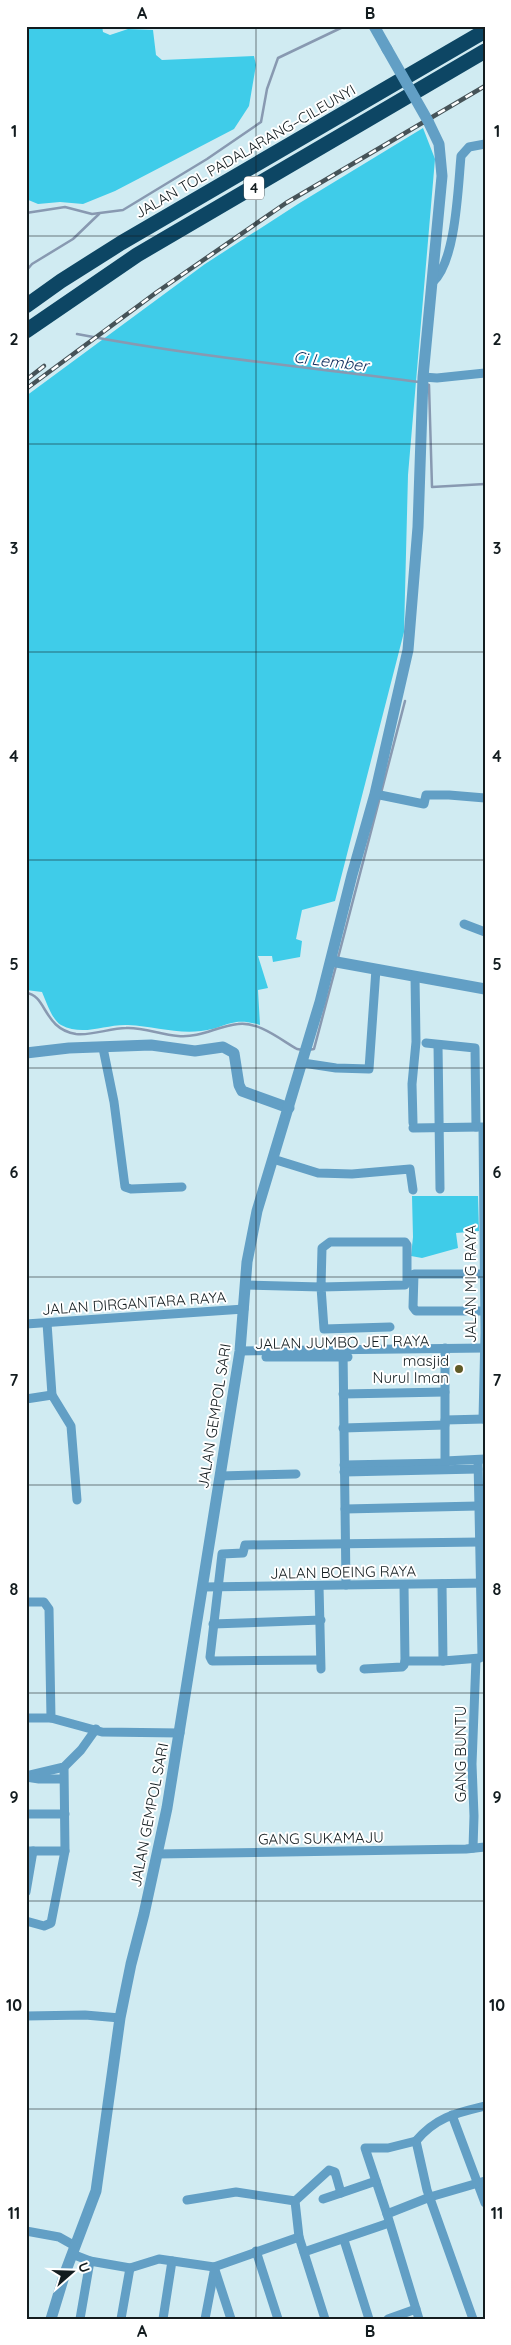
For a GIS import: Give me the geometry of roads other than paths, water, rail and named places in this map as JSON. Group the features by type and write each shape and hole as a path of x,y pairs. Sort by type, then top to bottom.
{"highway":[{"name":"JALAN TOL PADALARANG–CILEUNYI","path":"26,306 121,243 485,31"},
{"name":"4","path":"26,330 137,255 485,51"}],"street":[{"name":"JALAN GEMPOL SARI","path":"52,2319 74,2250 96,2191 120,2018 157,1854 210,1587 220,1476 240,1354 250,1243 257,1211 308,1042 336,962 379,794 408,650 418,536 426,380 442,176 439,144 374,26"},
{"path":"433,282 442,272 450,246 461,156 470,147 485,144"},
{"path":"426,380 485,373"},
{"path":"379,794 424,804 426,796 449,795 485,798"},
{"path":"464,924 485,932"},
{"path":"336,962 485,988"},
{"path":"303,1060 336,1068 369,1069 376,969"},
{"path":"415,976 416,1042 412,1084 413,1125 481,1127"},
{"path":"426,1043 438,1045 440,1189"},
{"path":"26,1053 69,1048 151,1045 195,1051 221,1047 227,1048 234,1055 238,1085 242,1091 289,1108"},
{"name":"JALAN MIG RAYA","path":"438,1045 472,1046 475,1048 480,1088 484,1208 484,1419"},
{"path":"103,1048 114,1102 125,1187 131,1190 182,1187"},
{"path":"273,1159 318,1174 352,1174 410,1169 413,1190"},
{"path":"246,1285 321,1287 405,1285 407,1282 406,1243 330,1242 322,1248 321,1287 324,1329 390,1327"},
{"path":"484,1274 417,1273 412,1276 413,1307 416,1311 484,1311"},
{"name":"JALAN DIRGANTARA RAYA","path":"26,1324 244,1309"},
{"path":"47,1322 52,1395 71,1426 77,1500"},
{"name":"JALAN JUMBO JET RAYA","path":"240,1354 343,1354 484,1348"},
{"path":"445,1351 445,1464"},
{"path":"343,1354 346,1585"},
{"path":"344,1394 445,1392"},
{"path":"26,1399 52,1395"},
{"path":"343,1428 484,1419"},
{"path":"344,1468 480,1462"},
{"name":"GANG BUNTU","path":"473,1848 472,1746 481,1657 482,1583 478,1506 480,1462"},
{"path":"220,1476 296,1474"},
{"path":"345,1509 478,1506"},
{"path":"319,1586 321,1664 214,1662 210,1657 213,1624 210,1587 222,1554 242,1553 244,1546 480,1542"},
{"name":"JALAN BOEING RAYA","path":"210,1587 482,1583"},
{"path":"364,1669 404,1666 404,1584"},
{"path":"442,1584 443,1661"},
{"path":"26,1602 44,1602 49,1610 51,1718"},
{"path":"213,1624 321,1620"},
{"path":"405,1661 443,1661 481,1657"},
{"path":"26,1718 51,1718 67,1724 96,1729"},
{"path":"26,1776 64,1767 85,1745 96,1729 103,1726 181,1730"},
{"path":"26,1921 44,1926 51,1923 65,1851 64,1767"},
{"path":"26,1776 39,1779 63,1779"},
{"path":"26,1814 65,1814"},
{"name":"GANG SUKAMAJU","path":"157,1854 485,1847"},
{"path":"26,1892 30,1851 65,1851"},
{"path":"26,2016 86,2015 120,2018"},
{"path":"419,2319 365,2148 388,2148 416,2141 431,2125 452,2115 485,2106"},
{"path":"452,2115 481,2182 485,2204"},
{"path":"416,2141 430,2197 473,2319"},
{"path":"295,2201 330,2170 334,2172 341,2193"},
{"path":"322,2199 376,2181"},
{"path":"304,2252 344,2240 430,2197 481,2182"},
{"path":"187,2200 236,2192 275,2196 295,2201"},
{"path":"295,2201 299,2237 325,2319"},
{"path":"26,2231 59,2237 90,2261 130,2268 154,2259 214,2270 256,2252 299,2237"},
{"path":"344,2240 369,2319"},
{"path":"256,2252 278,2319"},
{"path":"80,2319 90,2261"},
{"path":"163,2319 172,2261"},
{"path":"121,2319 130,2268"},
{"path":"205,2319 214,2270"},
{"path":"214,2270 231,2319"},
{"path":"388,2319 416,2309"}],"waterway":[{"path":"26,213 65,207 92,214 123,210 207,159 261,122 267,89 278,58 345,26"},
{"path":"26,271 32,264 73,239 99,214"},
{"name":"Ci Lember","path":"77,334 205,355 419,382"},
{"name":"Ci Lember","path":"426,384 429,385 432,487 485,484"},
{"path":"338,958 405,701"},
{"path":"308,1050 314,1049 336,966"},
{"path":"26,993 33,995 38,1000 57,1026 65,1031 76,1034 132,1028 186,1036 202,1034 230,1025 246,1024 261,1028 297,1049 303,1050"}],"railway":[{"path":"26,389 157,292 286,203 485,86"},
{"path":"26,380 44,366"}],"place":[{"name":"masjid Nurul Iman","path":"459,1369"}]}
